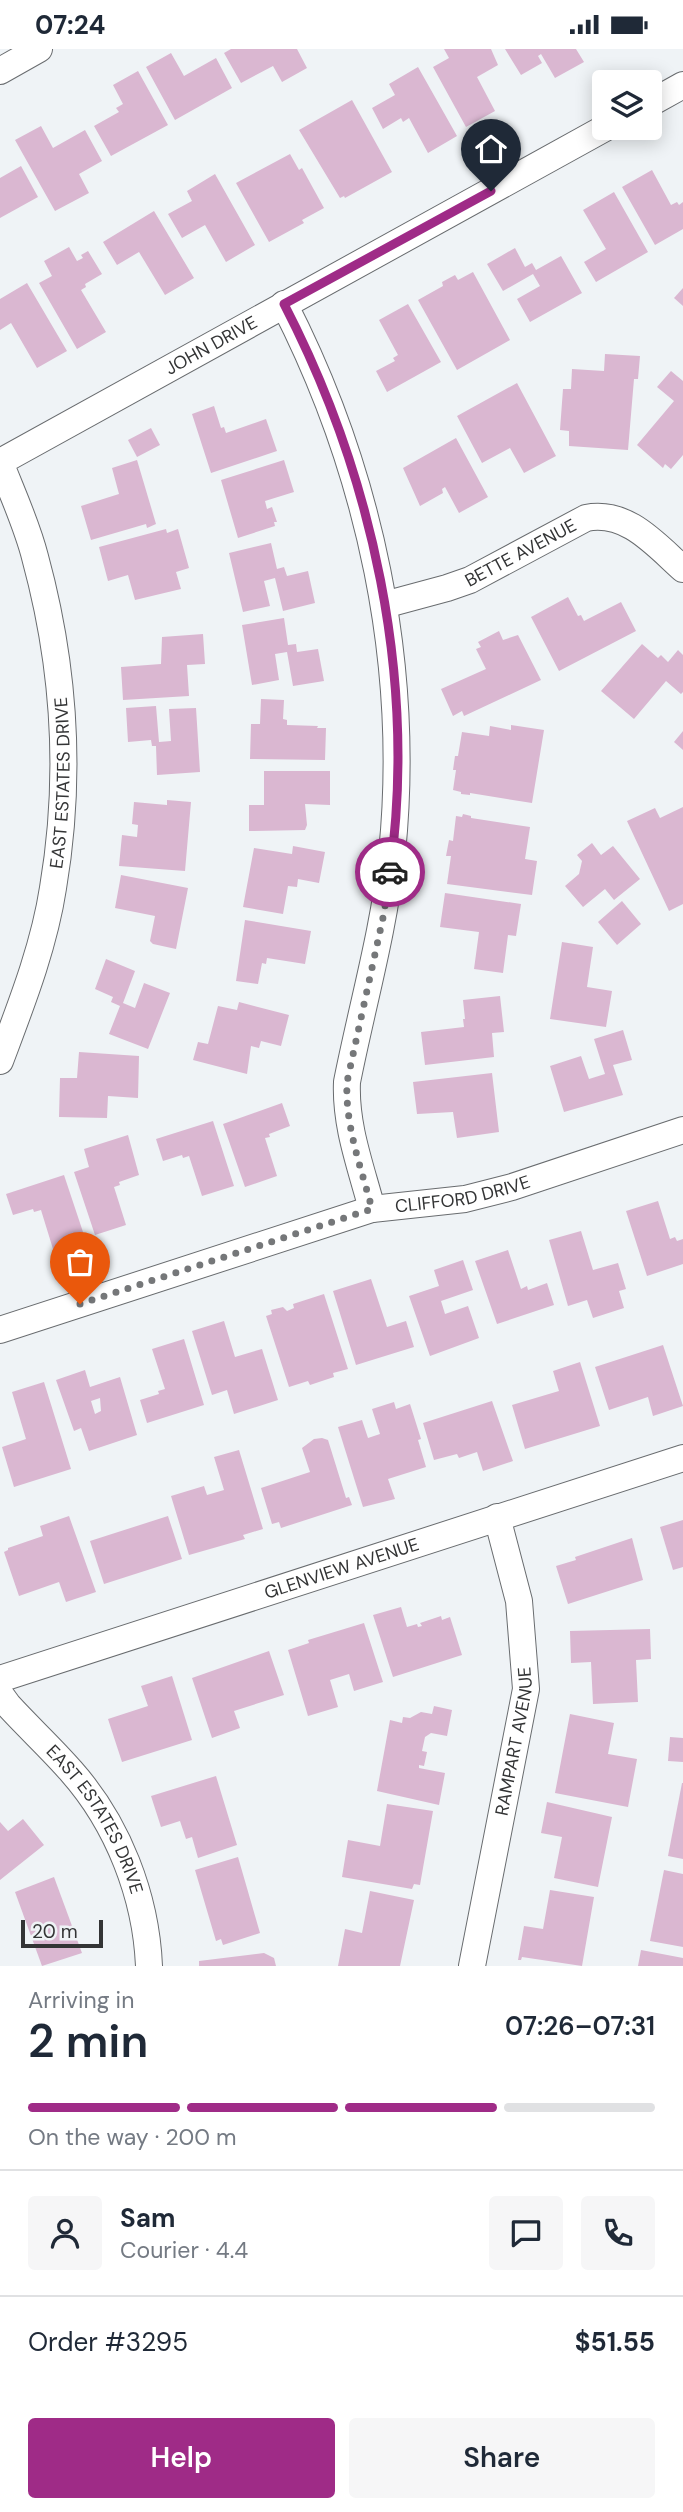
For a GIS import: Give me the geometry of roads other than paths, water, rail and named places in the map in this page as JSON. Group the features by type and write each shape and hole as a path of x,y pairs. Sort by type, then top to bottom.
{"street":[{"path":"0,71 39,49"},
{"path":"662,97 683,85"},
{"name":"JOHN DRIVE","path":"0,462 592,135"},
{"path":"284,304 336,418 352,468 384,605 397,723 392,853 384,913 347,1082 349,1128 372,1209"},
{"name":"EAST ESTATES DRIVE","path":"0,462 35,555 55,646 64,720 64,801 53,890 30,981 0,1061"},
{"name":"BETTE AVENUE","path":"384,605 470,580 586,519 600,516 619,520 638,529 683,569"},
{"name":"CLIFFORD DRIVE","path":"0,1330 372,1209 465,1199 512,1187 683,1130"},
{"name":"GLENVIEW AVENUE","path":"0,1679 683,1458"},
{"name":"RAMPART AVENUE","path":"472,1966 526,1689 519,1601 497,1517"},
{"name":"EAST ESTATES DRIVE","path":"0,1694 72,1772 115,1836 135,1882 148,1934 149,1966"}]}
